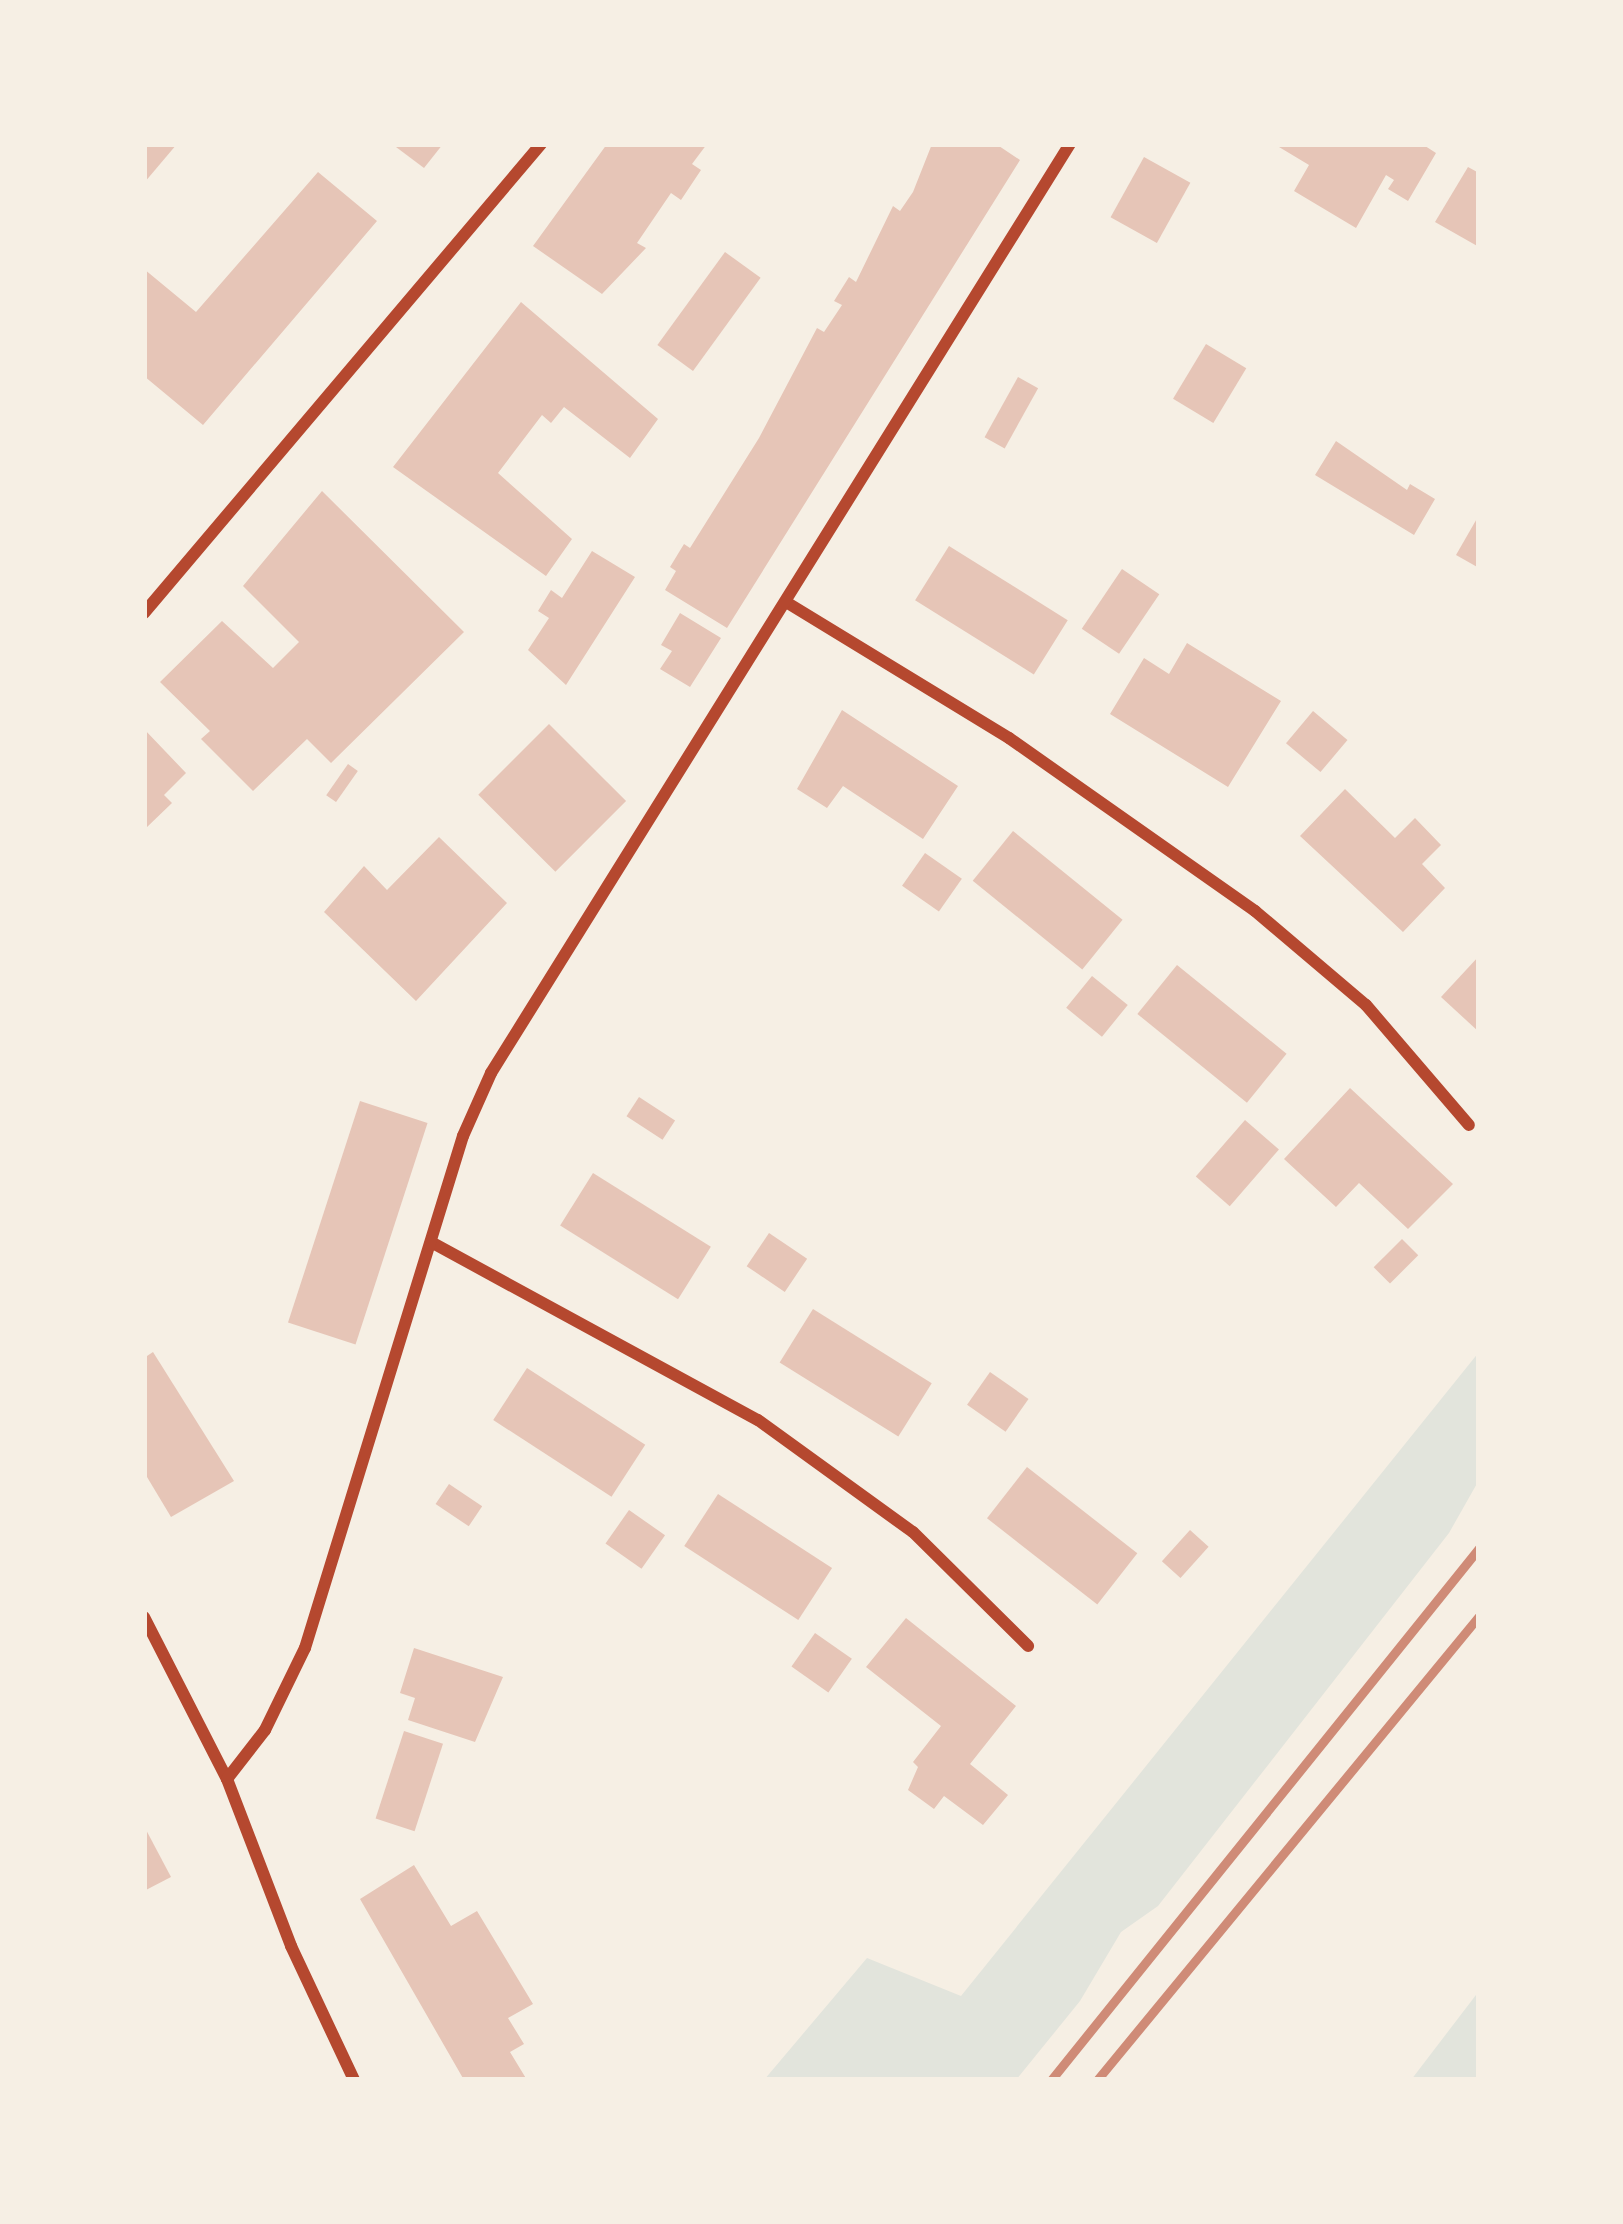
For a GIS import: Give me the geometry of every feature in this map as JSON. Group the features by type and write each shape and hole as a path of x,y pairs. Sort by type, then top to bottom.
{"street":[{"path":"144,613 541,144"},
{"path":"227,1779 265,1730 305,1648 431,1242 491,1073 1070,144"},
{"path":"786,602 1010,738 1255,911 1366,1005 1469,1125"},
{"path":"431,1242 758,1420 913,1532 1028,1646"},
{"path":"144,1617 227,1779 291,1946 355,2080"}],"shaded area":[{"path":"1479,1352 1479,1480 1449,1533 1158,1906 1121,1932 1080,2001 1016,2080 764,2080 867,1958 961,1996"},
{"path":"1479,1991 1479,2080 1411,2080"}],"building":[{"path":"144,144 177,144 144,183"},
{"path":"392,144 443,144 424,168"},
{"path":"607,144 707,144 692,164 701,170 681,200 671,193 637,243 646,248 602,294 533,246"},
{"path":"932,144 996,144 1020,160 727,628 665,590 676,571 670,567 684,544 690,548 759,438 817,328 824,332 842,305 834,301 849,277 856,282 893,206 900,211 913,192"},
{"path":"1274,144 1422,144 1436,153 1408,201 1388,189 1394,180 1386,175 1356,228 1294,191 1309,165"},
{"path":"1144,157 1190,183 1157,243 1111,217"},
{"path":"1468,167 1479,173 1479,247 1435,222"},
{"path":"318,172 377,221 203,425 144,376 144,269 196,312"},
{"path":"725,252 761,278 693,371 657,345"},
{"path":"521,302 658,419 630,458 564,407 551,423 542,415 498,473 572,539 546,576 393,467"},
{"path":"1206,344 1246,368 1213,423 1173,399"},
{"path":"1018,377 1038,388 1005,448 985,437"},
{"path":"1336,441 1407,490 1410,484 1435,499 1414,535 1315,475"},
{"path":"322,491 464,632 331,763 307,739 253,791 201,739 210,731 160,682 222,621 273,668 299,642 243,586"},
{"path":"1479,515 1479,568 1456,555"},
{"path":"949,546 1068,620 1034,674 915,600"},
{"path":"592,551 635,577 566,685 528,650 549,618 538,611 551,590 562,598"},
{"path":"1122,569 1159,594 1119,654 1082,629"},
{"path":"680,613 721,638 690,687 660,669 672,651 661,645"},
{"path":"1187,643 1281,701 1228,787 1110,714 1144,658 1169,674"},
{"path":"842,710 958,786 923,839 843,786 827,808 797,789"},
{"path":"1313,711 1347,740 1320,772 1286,743"},
{"path":"549,724 626,801 555,872 478,795"},
{"path":"144,729 186,773 164,795 172,803 146,828"},
{"path":"348,764 358,771 336,802 326,795"},
{"path":"1345,789 1395,838 1415,818 1441,845 1422,864 1445,888 1403,932 1300,836"},
{"path":"1013,831 1123,920 1082,969 973,881"},
{"path":"439,837 507,903 416,1001 324,912 364,866 387,890"},
{"path":"925,853 962,879 939,912 902,886"},
{"path":"1479,956 1479,1032 1441,997"},
{"path":"1177,965 1287,1054 1247,1103 1137,1014"},
{"path":"1092,976 1128,1005 1102,1037 1066,1008"},
{"path":"1350,1088 1453,1184 1408,1229 1359,1183 1336,1207 1284,1159"},
{"path":"639,1097 675,1120 663,1140 626,1116"},
{"path":"360,1101 428,1123 356,1345 288,1323"},
{"path":"1245,1120 1279,1150 1230,1206 1196,1177"},
{"path":"593,1173 711,1247 678,1299 560,1226"},
{"path":"769,1233 807,1259 785,1292 747,1266"},
{"path":"1402,1239 1418,1255 1390,1284 1374,1267"},
{"path":"813,1309 932,1383 898,1437 780,1362"},
{"path":"153,1352 234,1481 171,1517 144,1472 144,1358"},
{"path":"527,1368 645,1445 611,1497 493,1420"},
{"path":"990,1372 1029,1399 1006,1432 967,1405"},
{"path":"1027,1467 1137,1553 1097,1604 987,1518"},
{"path":"449,1484 482,1506 469,1526 436,1504"},
{"path":"718,1494 832,1568 798,1620 684,1546"},
{"path":"629,1510 665,1535 642,1569 605,1544"},
{"path":"1190,1530 1209,1547 1180,1578 1162,1561"},
{"path":"906,1618 1016,1706 970,1764 1008,1795 983,1825 944,1796 934,1809 908,1790 918,1767 913,1762 941,1726 866,1667"},
{"path":"815,1633 852,1659 828,1692 791,1667"},
{"path":"414,1648 503,1677 475,1742 408,1720 415,1698 400,1693"},
{"path":"404,1731 443,1744 415,1831 376,1818"},
{"path":"144,1826 171,1877 144,1891"},
{"path":"414,1865 451,1926 477,1911 533,2004 508,2018 524,2044 510,2052 527,2080 464,2080 360,1899"}],"railway":[{"path":"1051,2080 1479,1548"},
{"path":"1097,2080 1479,1616"}]}
